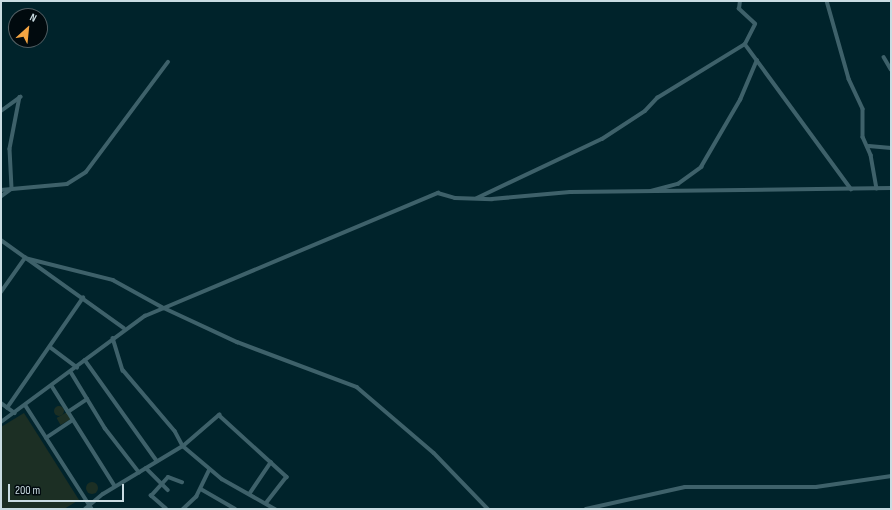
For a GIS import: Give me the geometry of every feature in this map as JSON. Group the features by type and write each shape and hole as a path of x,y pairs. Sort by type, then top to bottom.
{"street":[{"path":"477,198 602,139 645,110 657,98 745,44 754,24 739,9 740,1"},
{"path":"827,1 849,79 863,109 863,137 869,146 877,188"},
{"path":"745,44 851,189"},
{"path":"884,57 891,69"},
{"path":"644,192 678,184 701,167 740,100 757,60"},
{"path":"1,190 67,184 86,172 168,62"},
{"path":"1,111 20,97 10,149 12,189"},
{"path":"869,146 891,148"},
{"path":"1,240 124,328 132,329 138,320 164,308 266,269 420,199 438,193 477,198 570,192 891,188"},
{"path":"1,197 12,189"},
{"path":"25,258 113,280 164,308 238,342 357,387 434,453 488,509"},
{"path":"1,292 25,258"},
{"path":"7,408 83,298"},
{"path":"1,422 26,406 71,372 124,328"},
{"path":"113,338 123,370 175,430 183,446 209,470 275,509"},
{"path":"50,346 77,367"},
{"path":"85,360 157,461"},
{"path":"71,372 139,472"},
{"path":"52,386 115,486"},
{"path":"68,412 88,399"},
{"path":"1,403 15,413"},
{"path":"26,406 91,507"},
{"path":"85,509 91,507 115,486 183,446 214,417 222,415 271,462 287,480 267,503"},
{"path":"46,438 73,420"},
{"path":"250,493 271,462"},
{"path":"146,468 161,485 168,490"},
{"path":"183,509 201,489 209,470"},
{"path":"586,509 685,487 808,487 891,476"},
{"path":"166,509 151,498 169,477 182,482"},
{"path":"201,489 235,509"}],"green space":[{"path":"57,406 61,406 63,407 63,415 57,416 54,413 54,409"},
{"path":"67,412 71,419 61,425 57,418"},
{"path":"24,413 79,500 64,509 1,509 1,427"},
{"path":"94,482 97,483 97,493 90,494 87,493 86,486 87,483"}]}
